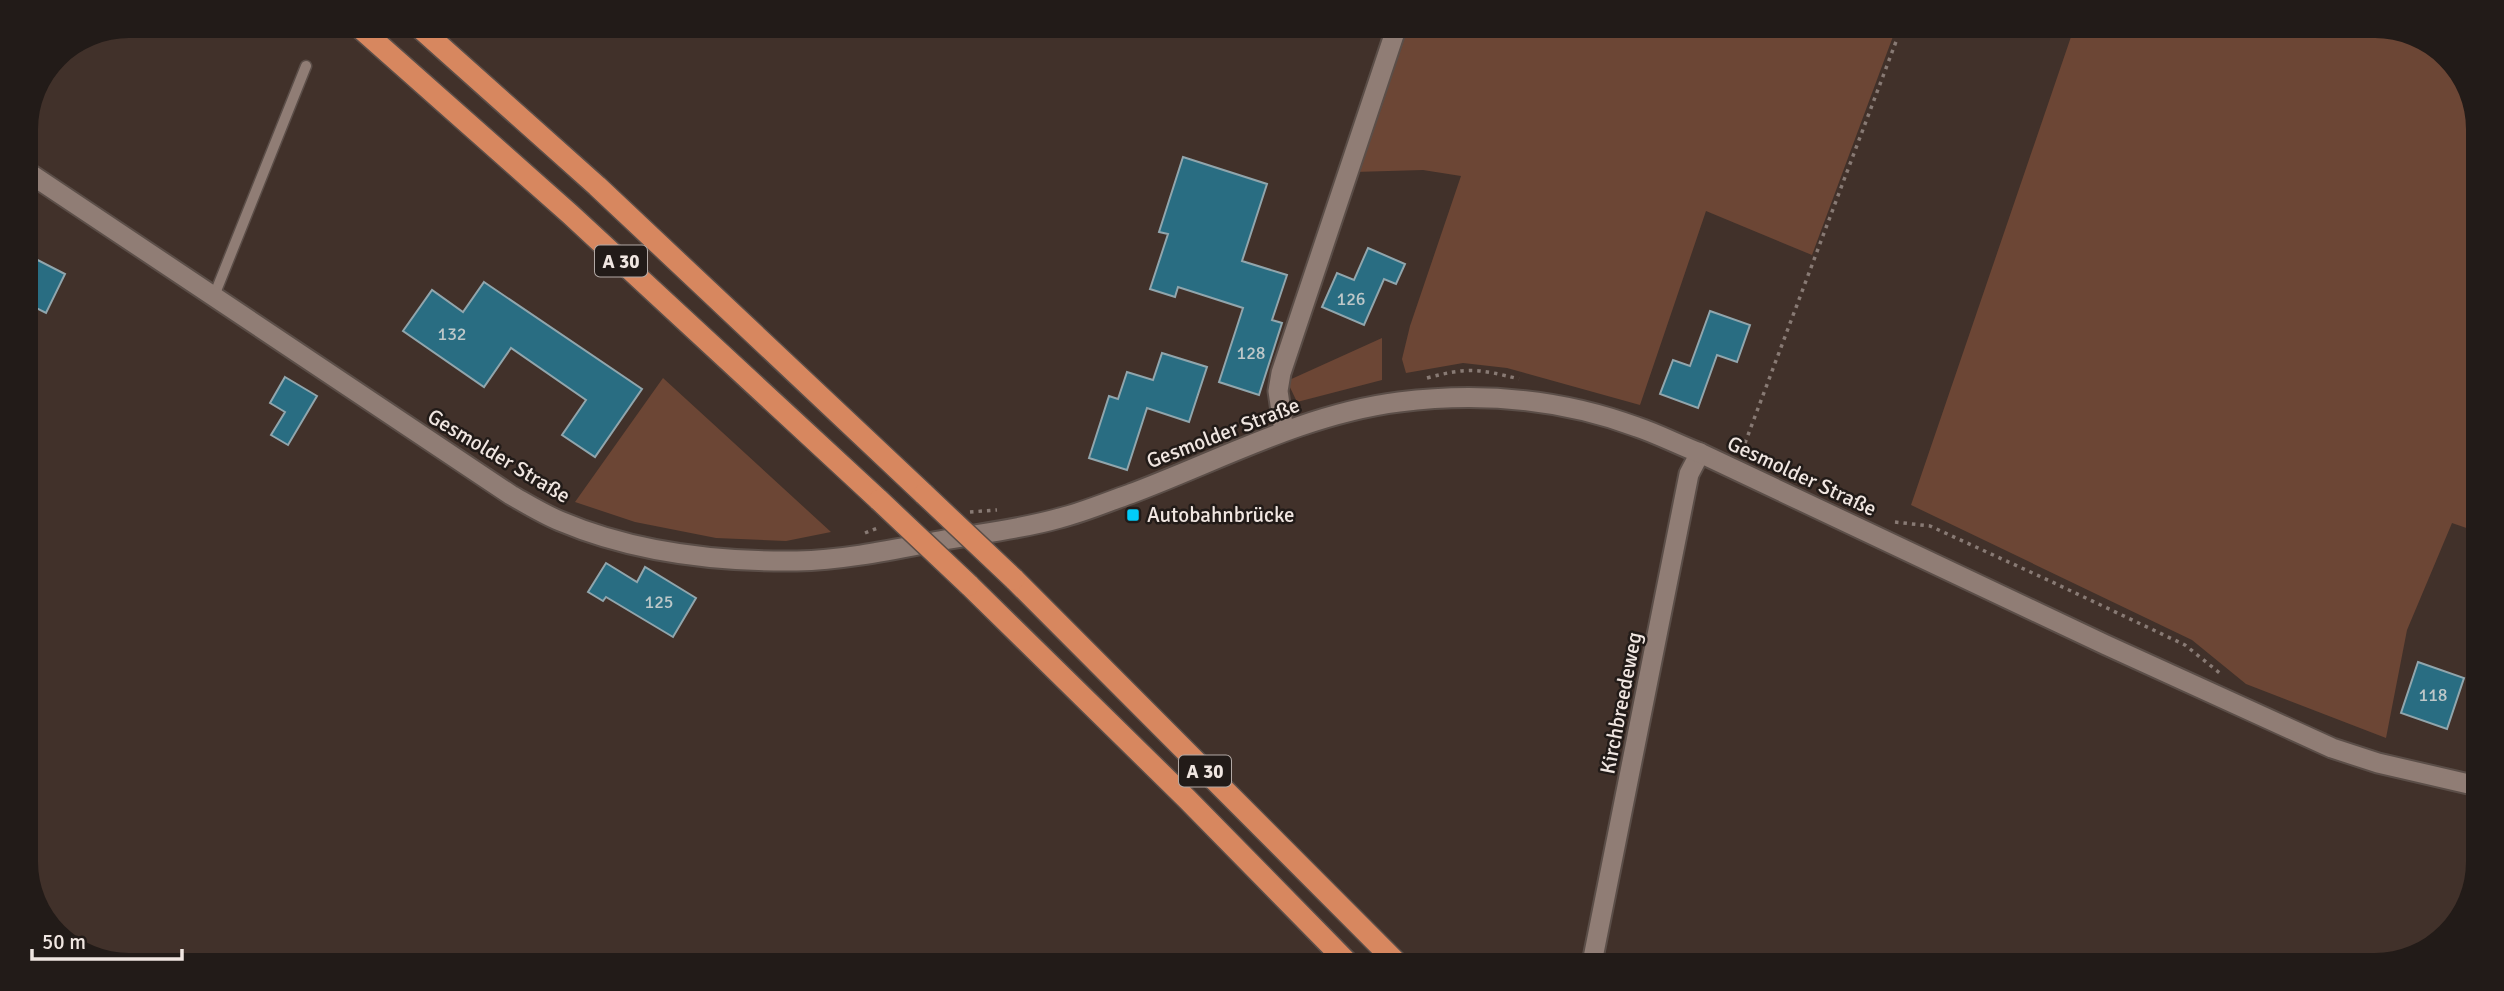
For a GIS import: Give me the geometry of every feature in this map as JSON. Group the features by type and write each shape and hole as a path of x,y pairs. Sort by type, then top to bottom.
{"highway":[{"name":"A 30","path":"371,38 570,214 968,585 1187,799 1338,953"},
{"name":"A 30","path":"431,38 597,186 1014,579 1387,953"}],"street":[{"path":"1284,431 1278,391 1281,373 1392,38"},
{"name":"Gesmolder Straße","path":"38,179 511,495 560,521 611,539 712,557 800,561 858,555 1039,523 1079,512 1284,431 1339,414 1397,402 1462,397 1503,398 1578,410 1636,426 1700,453 2106,646 2332,748 2378,763 2466,783"},
{"name":"Kirchbreedeweg","path":"1594,953 1689,474 1700,453"}],"lane":[{"path":"214,296 306,66"}],"path":[{"path":"1732,468 1740,455 1897,38"},
{"path":"964,513 999,510"},
{"path":"860,536 885,526"}],"shaded area":[{"path":"1398,38 1892,38 1812,255 1706,211 1640,405 1507,368 1463,363 1406,373 1402,359 1410,326 1461,176 1423,170 1354,172"},
{"path":"2071,38 2386,39 2415,48 2430,57 2447,74 2459,95 2465,124 2466,528 2452,523 2407,630 2386,738 2246,684 2192,640 1911,505"},
{"path":"1382,338 1382,380 1297,402 1287,381"},
{"path":"663,378 831,532 786,541 716,538 635,522 575,502"}],"building":[{"path":"1183,157 1267,184 1242,261 1287,275 1272,320 1282,323 1259,395 1219,382 1243,308 1178,287 1175,297 1150,289 1168,234 1159,232"},
{"path":"1368,248 1405,264 1396,284 1384,279 1364,325 1322,307 1337,273 1354,280"},
{"path":"38,260 65,274 46,313 38,309"},
{"path":"484,282 642,389 595,457 562,435 586,400 511,348 484,387 403,331 432,290 463,312"},
{"path":"1710,311 1750,325 1737,362 1717,355 1698,408 1660,394 1673,360 1690,366"},
{"path":"1162,353 1207,367 1189,422 1147,408 1127,470 1089,458 1109,396 1118,399 1127,372 1153,380"},
{"path":"285,377 317,396 288,445 271,435 285,412 270,403"},
{"path":"606,563 637,582 645,567 696,598 673,637 606,597 603,601 588,592"},
{"path":"2418,662 2464,678 2447,729 2401,713"}],"place":[{"name":"Autobahnbrücke","path":"1133,515"}]}
